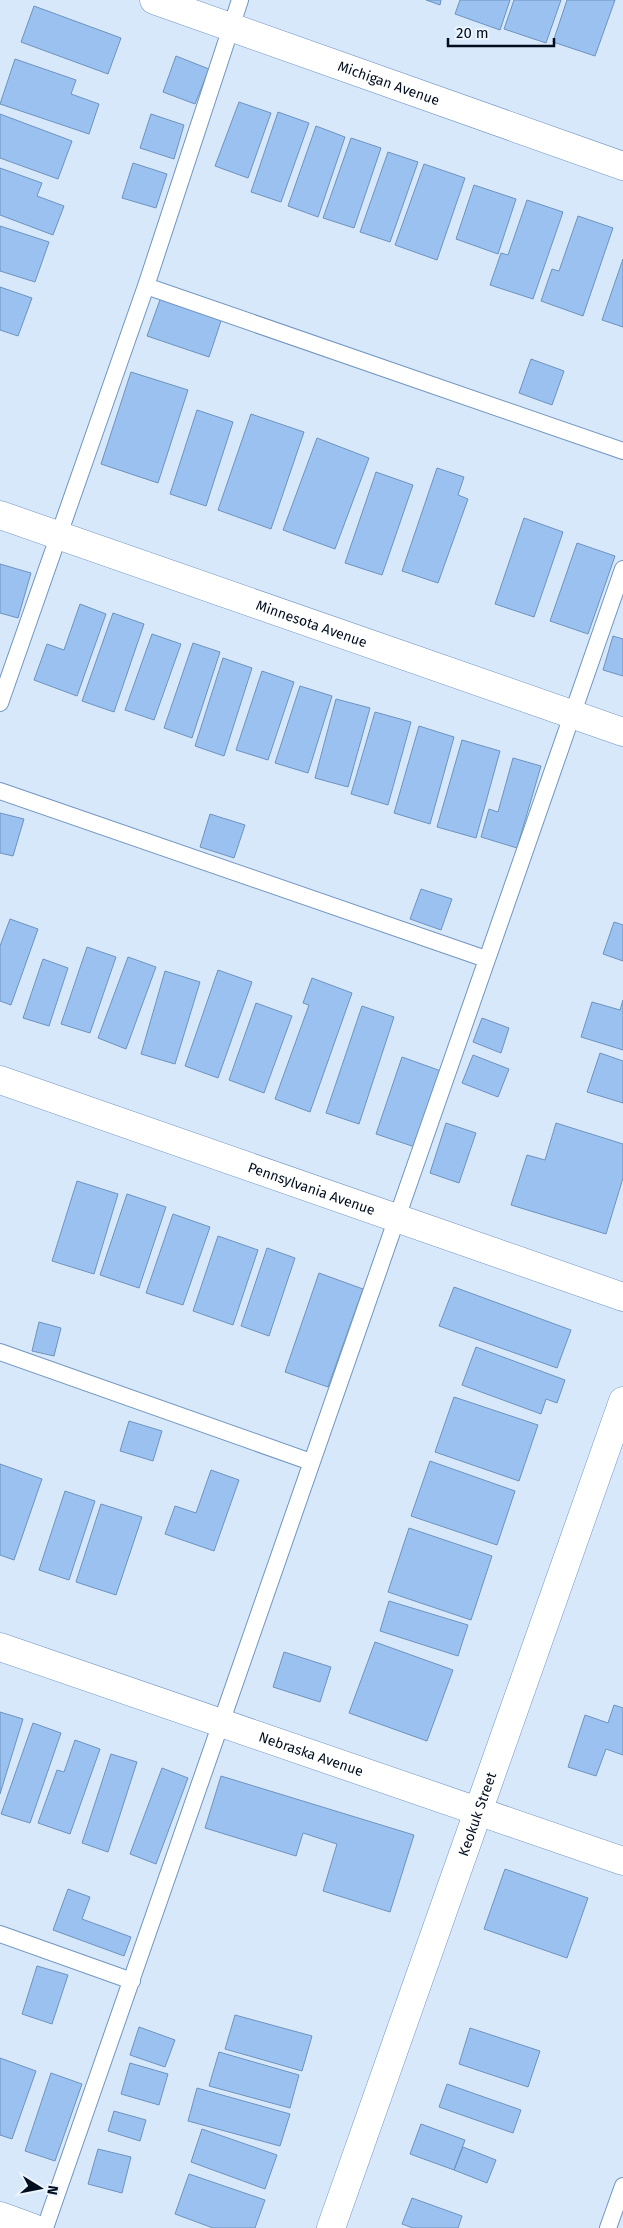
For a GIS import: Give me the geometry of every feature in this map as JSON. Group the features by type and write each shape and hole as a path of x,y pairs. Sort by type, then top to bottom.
{"street":[{"name":"Michigan Avenue","path":"154,0 623,166"},
{"name":"Minnesota Avenue","path":"0,515 58,537 623,732"},
{"name":"Pennsylvania Avenue","path":"0,1080 623,1297"},
{"name":"Keokuk Street","path":"331,2228 623,1401"},
{"name":"Nebraska Avenue","path":"0,1647 623,1860"},
{"path":"0,2216 33,2228"}],"lane":[{"path":"0,704 146,286 240,0"},
{"path":"146,286 623,451"},
{"path":"45,2228 623,569"},
{"path":"0,791 486,959"},
{"path":"0,1352 311,1462"},
{"path":"0,1934 132,1981"},
{"path":"608,2228 623,2186"}],"building":[{"path":"426,0 441,0 440,5"},
{"path":"460,0 510,0 500,30 455,14"},
{"path":"514,0 561,0 546,43 504,29"},
{"path":"567,0 615,0 595,56 553,42"},
{"path":"34,6 121,38 108,74 21,42"},
{"path":"176,56 209,69 195,104 163,92"},
{"path":"15,59 76,80 71,94 99,104 89,134 0,104"},
{"path":"239,102 271,113 248,178 215,166"},
{"path":"278,112 309,123 281,202 251,192"},
{"path":"0,114 72,141 58,179 0,158"},
{"path":"151,114 184,125 174,159 140,148"},
{"path":"316,126 345,137 318,217 288,206"},
{"path":"351,138 381,148 354,228 323,218"},
{"path":"388,152 418,162 390,242 360,232"},
{"path":"133,163 167,174 156,208 122,198"},
{"path":"424,164 465,178 437,260 395,245"},
{"path":"0,168 42,183 37,196 64,206 53,235 0,215"},
{"path":"474,185 516,199 498,254 456,239"},
{"path":"527,200 563,212 533,299 490,285 501,253 508,255"},
{"path":"578,216 613,228 583,316 541,301 552,269 559,271"},
{"path":"0,226 49,242 35,282 0,271"},
{"path":"623,259 623,327 602,320"},
{"path":"0,287 32,298 18,336 0,330"},
{"path":"161,297 222,318 209,357 147,336"},
{"path":"531,359 564,371 552,405 519,393"},
{"path":"131,372 188,390 158,483 101,464"},
{"path":"197,410 233,422 206,506 170,494"},
{"path":"251,414 304,432 271,529 218,510"},
{"path":"317,438 369,458 335,549 283,530"},
{"path":"437,468 464,477 458,495 468,499 438,583 402,571"},
{"path":"376,472 413,485 382,575 345,563"},
{"path":"524,518 563,532 534,617 495,604"},
{"path":"577,543 615,556 588,634 550,621"},
{"path":"0,564 31,573 18,618 0,613"},
{"path":"80,604 106,614 77,696 34,680 47,644 64,650"},
{"path":"113,613 144,624 114,712 82,701"},
{"path":"152,634 181,644 154,720 125,710"},
{"path":"613,636 623,639 623,676 603,670"},
{"path":"193,643 220,652 192,738 164,728"},
{"path":"223,658 252,668 224,756 195,746"},
{"path":"262,671 294,682 268,760 236,750"},
{"path":"300,686 332,696 308,773 275,763"},
{"path":"336,699 370,708 348,787 315,778"},
{"path":"375,712 411,722 388,805 351,794"},
{"path":"419,726 454,737 430,824 394,813"},
{"path":"462,740 500,751 476,838 437,827"},
{"path":"513,758 541,766 517,848 481,837 489,809 498,812"},
{"path":"0,813 24,819 13,856 0,853"},
{"path":"210,814 245,825 234,858 200,847"},
{"path":"421,889 452,899 441,930 410,919"},
{"path":"10,919 38,929 11,1005 0,1001 0,946"},
{"path":"614,922 623,925 623,961 603,954"},
{"path":"87,947 116,957 90,1033 61,1024"},
{"path":"128,957 156,967 126,1049 98,1038"},
{"path":"43,959 68,968 49,1026 23,1018"},
{"path":"218,970 252,982 218,1078 185,1066"},
{"path":"165,971 200,982 175,1064 141,1054"},
{"path":"312,978 352,993 310,1112 275,1099 309,1005 303,1003"},
{"path":"623,1000 623,1050 581,1037 592,1002 620,1010"},
{"path":"256,1003 292,1016 264,1093 229,1080"},
{"path":"362,1006 394,1017 359,1124 326,1113"},
{"path":"482,1018 509,1028 501,1053 473,1042"},
{"path":"600,1053 623,1061 623,1103 587,1092"},
{"path":"473,1055 509,1069 498,1097 462,1083"},
{"path":"402,1057 441,1071 415,1147 376,1134"},
{"path":"446,1123 476,1133 459,1183 430,1173"},
{"path":"556,1123 623,1144 623,1178 606,1234 511,1205 527,1155 545,1160"},
{"path":"77,1181 118,1194 94,1274 52,1261"},
{"path":"127,1194 166,1207 139,1288 100,1275"},
{"path":"173,1214 210,1227 183,1305 146,1293"},
{"path":"218,1236 258,1250 233,1325 193,1311"},
{"path":"267,1248 295,1258 269,1336 241,1326"},
{"path":"319,1273 363,1289 328,1387 285,1372"},
{"path":"454,1287 571,1330 557,1368 439,1326"},
{"path":"39,1322 61,1328 54,1356 32,1351"},
{"path":"476,1347 565,1380 557,1403 546,1399 541,1414 462,1385"},
{"path":"454,1397 538,1425 519,1481 435,1452"},
{"path":"129,1421 162,1431 153,1461 120,1451"},
{"path":"430,1461 515,1491 497,1545 411,1516"},
{"path":"0,1464 42,1479 14,1560 0,1555"},
{"path":"211,1470 239,1480 214,1551 165,1534 175,1506 196,1513"},
{"path":"65,1491 95,1501 69,1580 39,1570"},
{"path":"101,1504 142,1517 116,1595 76,1582"},
{"path":"409,1528 492,1556 471,1620 388,1592"},
{"path":"389,1601 468,1625 458,1656 380,1631"},
{"path":"375,1642 453,1670 427,1741 349,1713"},
{"path":"284,1652 331,1667 320,1702 273,1687"},
{"path":"614,1705 623,1708 623,1755 606,1749 596,1776 568,1767 585,1715 608,1723"},
{"path":"0,1712 23,1719 0,1794"},
{"path":"33,1723 61,1733 30,1823 1,1814"},
{"path":"75,1740 100,1749 70,1834 38,1823 57,1770 64,1772"},
{"path":"111,1754 137,1762 108,1852 82,1843"},
{"path":"162,1768 188,1778 156,1864 130,1854"},
{"path":"221,1776 414,1835 390,1912 323,1891 337,1844 303,1833 296,1856 205,1828"},
{"path":"505,1869 588,1898 567,1958 484,1929"},
{"path":"68,1889 90,1897 82,1919 131,1937 124,1956 53,1930"},
{"path":"37,1966 68,1975 52,2024 22,2014"},
{"path":"235,2015 312,2036 302,2071 225,2049"},
{"path":"139,2027 175,2040 165,2067 130,2055"},
{"path":"470,2028 540,2051 528,2087 459,2064"},
{"path":"219,2052 299,2075 290,2108 209,2086"},
{"path":"0,2058 36,2071 12,2139 0,2135"},
{"path":"130,2063 168,2074 159,2105 121,2094"},
{"path":"51,2073 82,2084 55,2161 25,2151"},
{"path":"447,2084 521,2110 513,2133 439,2107"},
{"path":"197,2088 290,2114 280,2146 188,2121"},
{"path":"114,2111 146,2120 140,2141 108,2131"},
{"path":"421,2124 465,2140 454,2170 410,2154"},
{"path":"202,2129 277,2155 265,2189 191,2162"},
{"path":"463,2147 496,2160 487,2183 454,2170"},
{"path":"98,2149 131,2157 122,2193 88,2184"},
{"path":"189,2174 265,2200 255,2228 213,2228 175,2214"},
{"path":"412,2198 462,2216 458,2228 413,2228 402,2224"}]}
